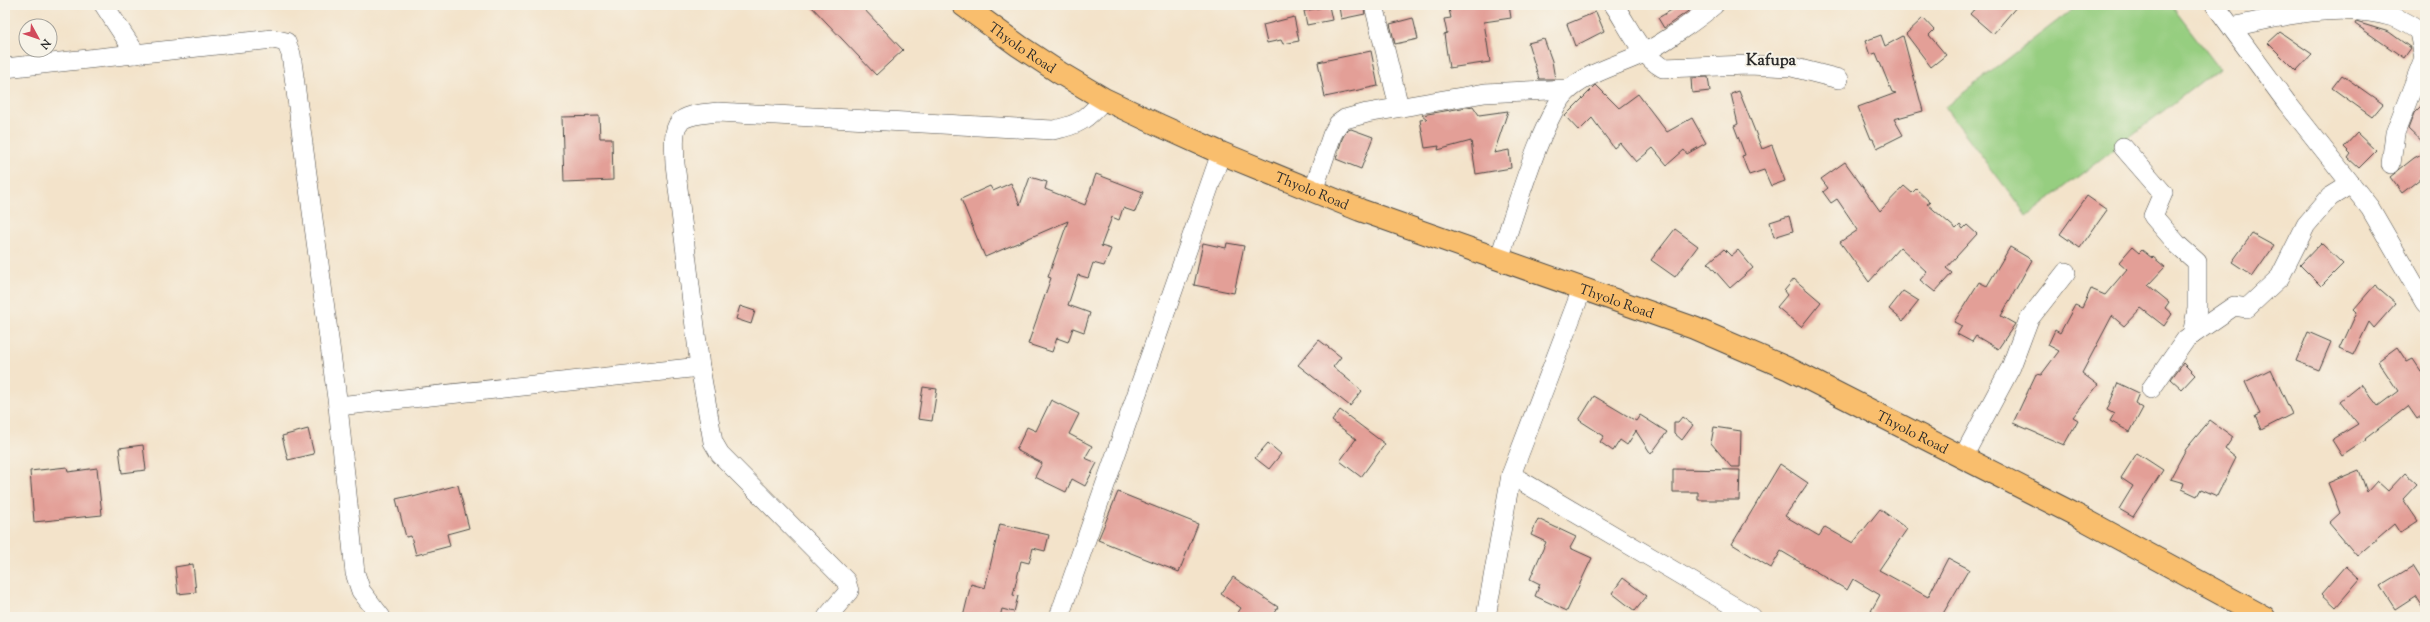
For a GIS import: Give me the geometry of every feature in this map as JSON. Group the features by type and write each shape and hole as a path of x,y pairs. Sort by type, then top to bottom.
{"highway":[{"name":"Thyolo Road","path":"963,5 1019,46 1104,99 1221,153 1360,210 1694,328 1782,366 2076,515 2264,617"}],"street":[{"path":"104,5 136,54"},
{"path":"1374,5 1399,107"},
{"path":"1614,5 1645,52 1654,62 1671,69 1749,65 1792,67 1839,79"},
{"path":"1499,259 1539,143 1556,108 1569,90 1591,75 1645,52 1714,5"},
{"path":"2215,5 2287,103 2370,208 2424,298"},
{"path":"2232,27 2289,14 2319,11 2392,11 2423,33 2424,58 2395,133 2391,164"},
{"path":"5,68 273,39 286,42 291,54 338,406 355,574 361,591 381,617"},
{"path":"1313,191 1332,135 1338,124 1345,119 1399,107 1485,93 1569,90"},
{"path":"827,617 849,590 846,581 720,454 713,442 700,367 675,164 673,132 680,120 695,114 718,112 1053,130 1073,126 1088,118 1104,99"},
{"path":"2123,147 2163,193 2153,216 2178,245 2196,262 2197,309 2192,334"},
{"path":"1059,617 1221,153"},
{"path":"2151,389 2186,339 2234,306 2247,308 2280,277 2306,225 2330,197 2351,184"},
{"path":"1962,457 2011,367 2029,319 2044,297 2066,272"},
{"path":"1486,617 1511,475 1582,289"},
{"path":"338,406 700,367"},
{"path":"1511,475 1752,617"}],"green space":[{"path":"2078,5 2171,5 2219,68 2027,216 1945,107"}],"building":[{"path":"810,5 860,5 903,50 876,75"},
{"path":"1346,5 1363,5 1365,14 1341,19 1339,7"},
{"path":"1448,5 1509,5 1511,18 1484,22 1490,62 1449,68 1444,34 1447,33 1444,19 1451,18"},
{"path":"1680,5 1697,5 1664,28 1658,18"},
{"path":"1978,5 2018,5 1993,34 1970,14"},
{"path":"1329,6 1332,20 1307,25 1304,11"},
{"path":"1596,12 1604,31 1575,46 1567,24"},
{"path":"1294,17 1299,41 1283,44 1281,40 1267,43 1263,25"},
{"path":"1413,18 1418,39 1395,44 1390,24"},
{"path":"1923,18 1934,30 1929,35 1946,55 1931,67 1906,34"},
{"path":"2356,22 2389,32 2411,48 2404,58 2355,24"},
{"path":"2280,32 2312,54 2296,71 2268,43"},
{"path":"1881,35 1885,46 1903,36 1923,111 1894,119 1903,135 1877,148 1873,139 1871,139 1858,107 1896,93 1892,92 1876,53 1870,55 1865,41"},
{"path":"1544,39 1552,61 1555,79 1539,79 1528,43"},
{"path":"1371,51 1378,86 1325,97 1318,62"},
{"path":"2342,75 2383,104 2372,117 2332,88"},
{"path":"1708,77 1710,91 1692,93 1691,78"},
{"path":"1596,85 1619,108 1638,94 1667,132 1692,118 1706,143 1687,154 1684,150 1667,165 1653,148 1636,162 1620,143 1614,148 1592,118 1579,131 1565,116"},
{"path":"1739,91 1762,149 1772,145 1785,181 1771,186 1764,170 1749,175 1742,156 1745,155 1734,126 1738,124 1731,94"},
{"path":"2425,102 2425,145 2408,129 2414,113"},
{"path":"1473,106 1479,115 1508,111 1494,153 1509,150 1511,168 1476,174 1471,141 1438,150 1439,146 1425,148 1420,120 1427,119 1422,115"},
{"path":"599,116 600,138 612,138 613,180 564,182 562,117"},
{"path":"1351,129 1373,137 1361,169 1336,159 1346,131"},
{"path":"2357,133 2376,151 2359,168 2348,158 2351,154 2344,147"},
{"path":"2425,152 2425,175 2402,193 2390,177 2414,158"},
{"path":"1845,162 1880,211 1904,186 1912,193 1916,189 1930,202 1927,204 1956,229 1960,225 1963,229 1967,225 1977,234 1946,268 1952,273 1935,292 1920,280 1927,272 1900,247 1869,282 1840,242 1858,230 1837,199 1831,203 1823,192 1828,188 1821,179"},
{"path":"1096,174 1143,192 1135,212 1123,208 1119,220 1112,217 1101,246 1111,249 1104,266 1093,263 1088,278 1078,275 1068,305 1090,313 1084,332 1073,328 1068,342 1057,338 1052,352 1028,344 1051,278 1048,277 1068,221 985,257 961,199 990,186 993,191 1011,183 1020,205 1030,177 1047,182 1045,189 1085,205"},
{"path":"2087,196 2107,210 2080,248 2060,234"},
{"path":"1789,216 1793,231 1774,237 1770,222"},
{"path":"1675,229 1698,246 1675,277 1651,260"},
{"path":"2252,234 2274,246 2253,276 2232,262"},
{"path":"1203,243 1226,248 1227,243 1244,246 1234,293 1194,285"},
{"path":"2321,243 2343,264 2321,286 2300,265"},
{"path":"2010,247 2032,260 2001,316 2015,324 1998,349 1976,336 1972,342 1957,334 1962,326 1954,322 1979,282 1987,286"},
{"path":"2132,247 2139,253 2142,250 2165,267 2148,285 2169,302 2165,308 2172,314 2164,326 2141,308 2124,326 2112,316 2082,373 2098,385 2073,417 2078,420 2064,445 2013,423 2036,374 2041,375 2059,351 2048,345 2055,330 2060,333 2075,305 2082,308 2091,289 2105,295 2127,269 2119,262"},
{"path":"1724,249 1731,256 1738,250 1753,268 1730,288 1708,263"},
{"path":"1794,279 1821,302 1801,327 1777,307 1787,295 1784,291"},
{"path":"2375,285 2396,303 2374,328 2369,322 2353,355 2340,349 2357,312 2354,309"},
{"path":"1903,291 1919,301 1903,321 1889,309"},
{"path":"740,306 755,311 751,324 736,319"},
{"path":"2308,332 2331,342 2319,370 2296,361"},
{"path":"1319,340 1341,357 1333,367 1362,391 1350,406 1298,365"},
{"path":"2397,347 2407,362 2413,359 2425,377 2425,413 2417,419 2408,406 2365,439 2366,440 2342,456 2332,440 2358,424 2340,401 2361,384 2378,406 2398,391 2378,361"},
{"path":"2183,363 2195,375 2182,389 2171,379"},
{"path":"2271,369 2292,414 2261,430 2255,416 2260,414 2245,382"},
{"path":"2118,383 2139,393 2135,403 2143,408 2130,432 2110,421 2114,414 2107,410"},
{"path":"923,387 937,389 932,421 918,419"},
{"path":"1594,396 1636,421 1640,415 1667,432 1651,454 1636,431 1627,445 1620,440 1613,451 1600,442 1604,436 1579,420"},
{"path":"1051,400 1079,414 1069,434 1092,446 1085,458 1097,463 1085,486 1072,479 1066,492 1035,477 1042,463 1016,450 1027,427 1036,431"},
{"path":"1340,410 1385,444 1361,477 1340,461 1356,439 1332,421"},
{"path":"1682,417 1693,425 1682,440 1674,433 1674,422 1678,422"},
{"path":"2210,420 2233,437 2225,449 2236,458 2217,496 2201,489 2197,496 2182,489 2184,483 2170,479 2186,449"},
{"path":"1714,427 1741,431 1740,467 1731,467 1711,443"},
{"path":"308,429 314,454 288,460 282,436"},
{"path":"1268,443 1281,454 1269,469 1255,458"},
{"path":"143,445 146,470 122,473 119,448"},
{"path":"2137,453 2163,470 2133,517 2119,509 2133,486 2121,478"},
{"path":"1780,464 1808,483 1785,516 1819,536 1825,527 1853,543 1880,509 1907,529 1879,570 1928,597 1948,558 1969,569 1941,617 1882,617 1871,611 1880,595 1853,579 1847,590 1781,551 1771,568 1732,544"},
{"path":"67,467 68,472 97,468 102,515 34,522 30,471"},
{"path":"1673,469 1740,470 1739,500 1698,500 1698,492 1673,492"},
{"path":"2359,470 2367,492 2377,481 2388,491 2405,473 2417,484 2403,499 2418,521 2400,533 2394,524 2357,556 2329,523 2340,513 2328,483"},
{"path":"458,485 469,528 447,534 450,546 416,555 411,536 406,537 396,499 413,495 413,497"},
{"path":"1118,492 1198,524 1179,572 1098,540"},
{"path":"1538,519 1576,537 1570,548 1592,558 1567,611 1535,596 1540,584 1530,579 1546,542 1531,535"},
{"path":"1000,524 1049,535 1045,551 1033,548 1029,563 1021,561 1013,595 1018,596 1014,612 1002,609 1000,617 963,617 971,584 985,588"},
{"path":"193,564 196,592 178,594 175,567"},
{"path":"2346,566 2360,579 2336,607 2322,594"},
{"path":"2413,566 2425,585 2425,612 2415,596 2395,609 2380,586"},
{"path":"1233,577 1278,607 1271,617 1235,617 1241,608 1221,594"},
{"path":"1623,578 1647,596 1635,611 1612,593"}],"district":[{"name":"Kafupa","path":"1771,59"}]}
